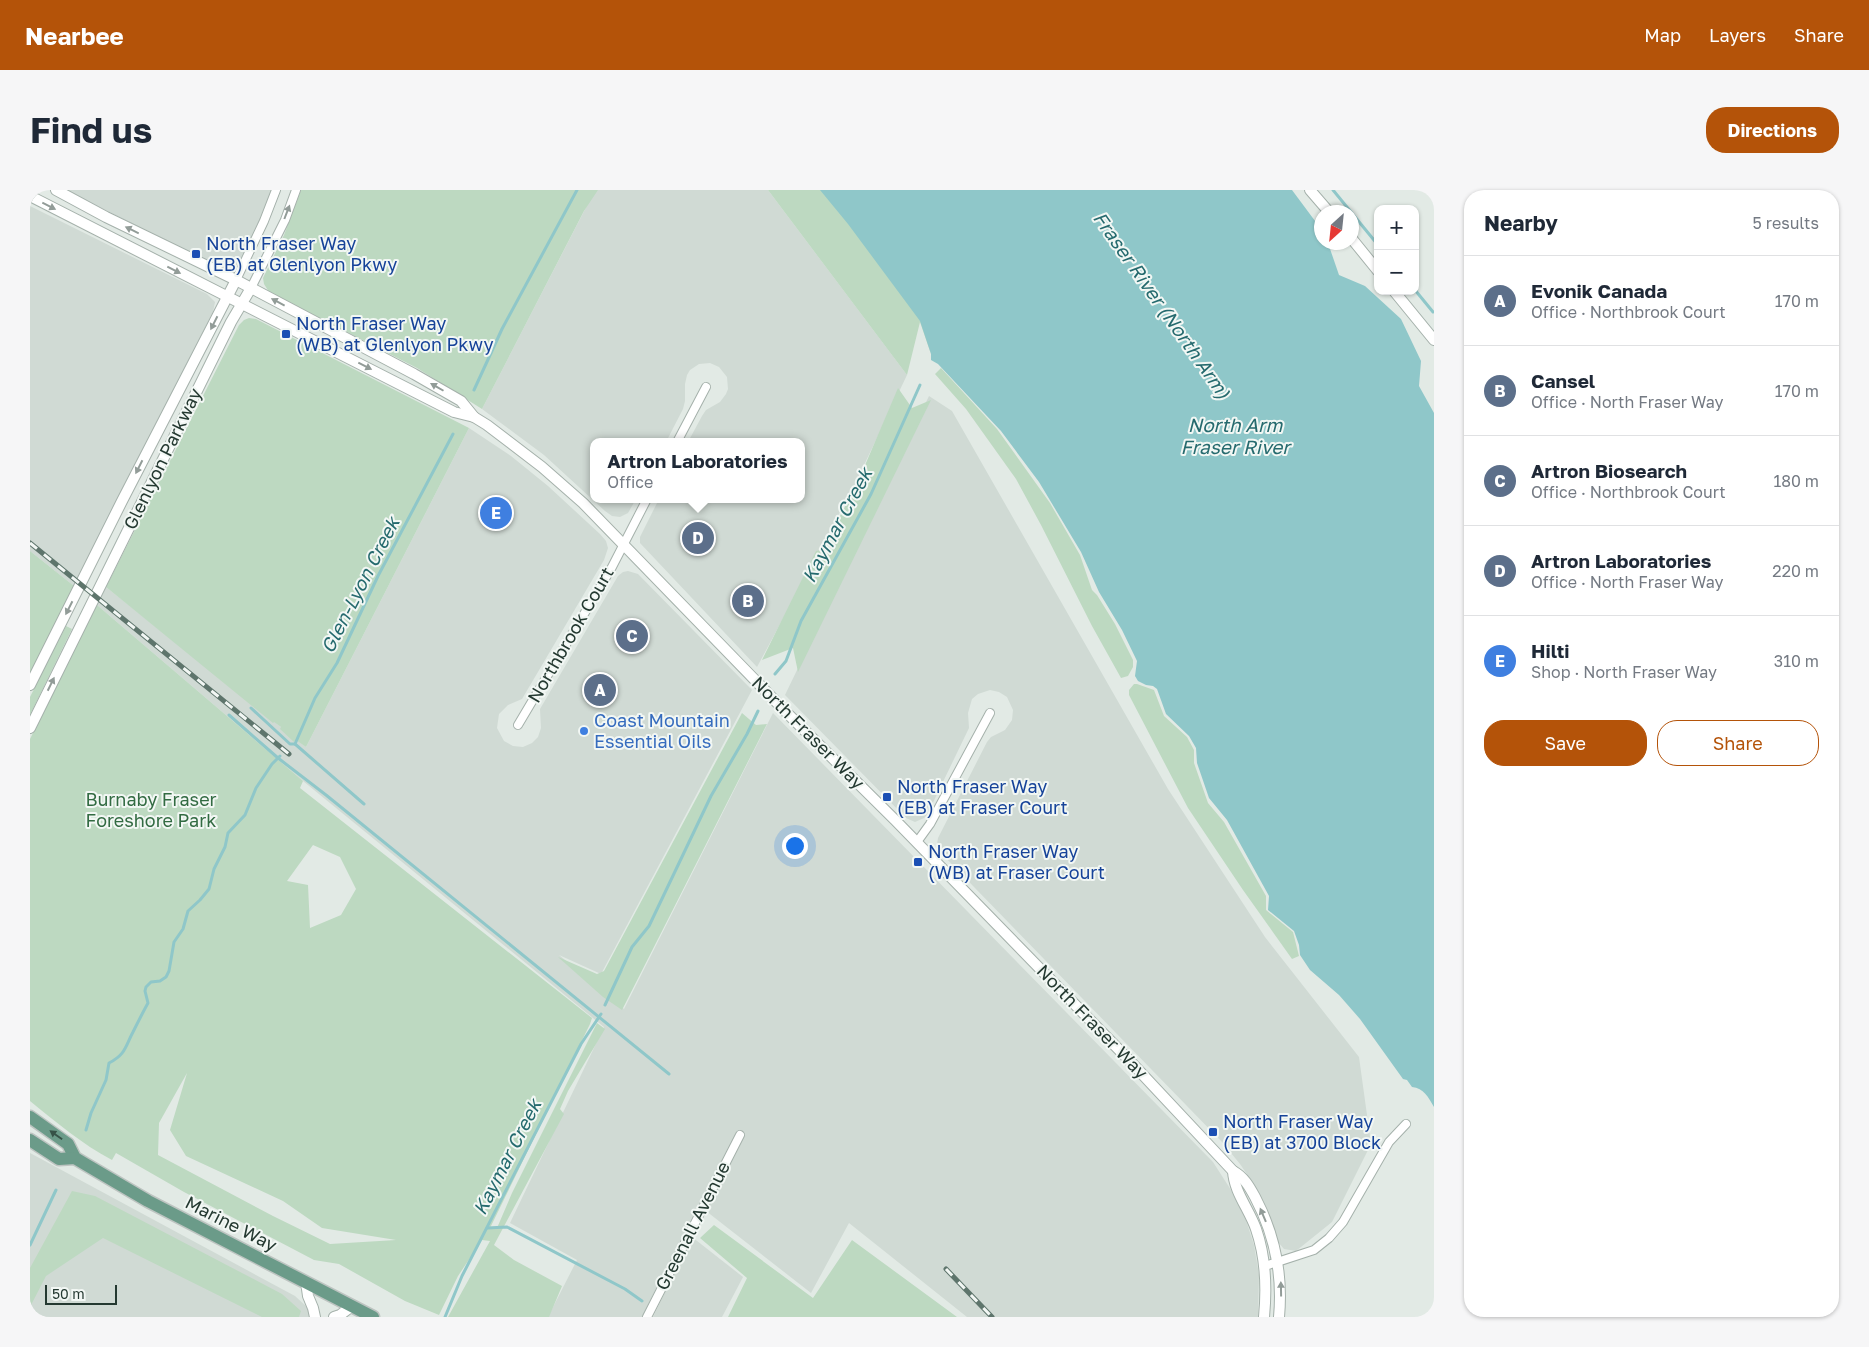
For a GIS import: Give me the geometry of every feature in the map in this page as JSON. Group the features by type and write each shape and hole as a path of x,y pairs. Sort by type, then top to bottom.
{"main road":[{"name":"Marine Way","path":"30,1117 68,1144 75,1158 148,1201 373,1317"},
{"name":"Marine Way","path":"30,1140 59,1159 75,1158"}],"street":[{"name":"North Fraser Way","path":"56,190 106,217 236,280 447,393 460,401 474,417 542,467 583,504 788,714 917,842 1129,1060 1233,1171 1242,1176 1263,1214 1273,1242 1278,1262 1281,1290 1279,1317"},
{"name":"Glenlyon Parkway","path":"30,685 122,501 228,297 264,221 276,190"},
{"name":"Glenlyon Parkway","path":"30,728 241,304 285,220 296,190"},
{"path":"1310,190 1323,205"},
{"name":"North Fraser Way","path":"30,196 454,412 474,417"},
{"path":"1359,248 1374,266"},
{"path":"1397,295 1434,340"},
{"path":"679,438 706,386"},
{"name":"Northbrook Court","path":"518,725 612,567 644,503"},
{"path":"917,842 930,824 990,713"},
{"path":"1265,1266 1314,1250 1329,1238 1343,1222 1389,1142 1406,1124"},
{"name":"Greenall Avenue","path":"647,1317 740,1135"},
{"name":"North Fraser Way","path":"1233,1171 1233,1182 1255,1227 1265,1266 1264,1317"},
{"path":"306,1282 308,1296 314,1308 315,1317"},
{"path":"334,1317 352,1306"}],"shaded area":[{"path":"65,190 272,190 260,220 238,264 232,269 228,269 220,267"},
{"path":"595,190 768,190 907,375 854,486 757,667 640,543 640,537 657,503 805,503 805,438 690,438 706,410 720,402 728,389 727,377 719,367 710,363 699,364 690,370 687,375 683,409 668,438 590,438 590,497 544,455 482,409"},
{"path":"30,206 207,294 215,302 213,312 74,586 30,551"},
{"path":"929,396 952,411 1168,789 1265,937 1359,1057 1371,1144 1332,1222 1296,1251 1284,1249 1278,1242 1266,1206 1257,1189 1222,1142 939,851 938,838 987,742 991,737 1005,730 1012,720 1013,710 1007,697 999,692 990,690 978,694 972,699 968,713 969,728 927,815 915,822 906,818 785,695"},
{"path":"469,428 511,456 548,486 600,534 606,541 608,548 604,560 522,699 508,705 499,714 497,728 504,741 513,746 523,747 532,743 538,737 541,728 540,709 618,576 623,572 628,571 638,574 752,690 601,974 559,955 624,1009 773,713 1213,1162 1244,1214 1254,1245 1259,1275 1258,1317 967,1317 849,1223 811,1293 706,1211 744,1136 738,1131 642,1317 548,1317 577,1260 510,1223 604,1027 303,781 97,605 106,587 306,747"},
{"path":"596,503 634,503 628,513 620,517 612,516"},
{"path":"30,1153 295,1296 307,1307 310,1317 30,1317"},
{"path":"692,1237 743,1277 722,1317 653,1317"}],"green space":[{"path":"301,190 598,190 584,211 482,409 417,368 269,292 263,278 284,235"},
{"path":"768,190 842,190 904,245 931,354 920,322 907,375"},
{"path":"249,318 256,319 469,428 306,747 296,740 294,742 280,729 281,727 273,723 106,587 239,325"},
{"path":"941,368 997,429 1050,503 1080,555 1092,590 1115,624 1133,660 1133,667 1128,676 1121,678 1016,479 966,409 935,374"},
{"path":"898,388 912,408 931,400 798,672 793,648 762,660 816,551 822,550 857,484"},
{"path":"30,551 74,586 30,673"},
{"name":"Burnaby Fraser Foreshore Park","path":"97,605 303,781 300,788 592,1018 490,1228 497,1228 512,1193 597,1023 605,1029 568,1091 560,1109 564,1114 494,1245 514,1260 562,1286 549,1317 448,1317 490,1241 482,1240 458,1276 439,1315 405,1301 339,1264 314,1260 184,1192 116,1153 112,1160 80,1140 30,1101 30,739","holes":["313,845 340,857 356,889 341,915 310,928 308,885 287,881","187,1073 170,1130 186,1156 283,1201 322,1228 396,1240 330,1244 158,1155 159,1123"]},
{"path":"66,626 72,629 30,715 30,697"},
{"path":"1134,684 1154,690 1164,716 1187,737 1194,750 1194,763 1208,803 1224,822 1266,896 1266,910 1293,932 1299,956 1292,959 1188,808 1129,695 1129,690"},
{"path":"742,713 756,725 767,724 622,1010 603,997 558,957 597,974 604,971"},
{"path":"72,1191 95,1196 282,1294 301,1311 299,1317 262,1317 103,1238 46,1276 30,1307 30,1268"},
{"path":"714,1225 813,1298 852,1240 957,1317 728,1317 747,1278 700,1238"}],"water":[{"name":"North Arm Fraser River","path":"820,190 1292,190 1314,220 1314,250 1330,250 1339,275 1365,286 1401,319 1421,361 1419,386 1434,413 1434,1107 1423,1091 1412,1087 1407,1080 1403,1079 1360,1019 1339,995 1310,970 1300,955 1294,931 1268,910 1269,896 1227,820 1209,798 1197,763 1196,748 1189,736 1166,714 1157,689 1138,681 1135,676 1137,661 1122,630 1099,592 1081,552 1039,482 1001,431 938,364 931,360 931,354 920,321 848,224"}],"waterway":[{"name":"Glen-Lyon Creek","path":"474,390 502,329 577,190"},
{"path":"1333,190 1374,240"},
{"path":"1419,295 1433,312"},
{"name":"Kaymar Creek","path":"775,674 786,661 801,621 871,494 920,385"},
{"name":"Glen-Lyon Creek","path":"251,708 290,744 295,744 315,698 337,663 378,576 453,434"},
{"name":"Kaymar Creek","path":"605,1005 632,947 649,926 711,796 747,734 758,711"},
{"path":"229,715 278,758 669,1074"},
{"path":"295,744 364,804"},
{"name":"Glen-Lyon Creek","path":"86,1130 91,1113 106,1080 109,1063 124,1050 148,1003 146,987 151,982 160,981 166,977 169,971 174,942 183,929 188,911 209,889 214,869 225,847 228,833 245,815 256,788 272,764 280,756"},
{"name":"Kaymar Creek","path":"445,1317 462,1276 581,1044 601,1014"},
{"name":"Glen-Lyon Creek","path":"30,1245 56,1190"},
{"path":"487,1228 507,1227 625,1289 642,1301"}],"railway":[{"path":"30,543 289,754"},
{"path":"946,1269 992,1317"}],"place":[{"name":"North Fraser Way (EB) at Glenlyon Pkwy","path":"196,254"},
{"name":"North Fraser Way (WB) at Glenlyon Pkwy","path":"286,334"},
{"name":"Hilti","path":"496,513"},
{"name":"Artron Laboratories","path":"698,538"},
{"name":"Cansel","path":"748,601"},
{"name":"Artron Biosearch","path":"632,636"},
{"name":"Evonik Canada","path":"600,690"},
{"name":"Coast Mountain Essential Oils","path":"584,731"},
{"name":"North Fraser Way (EB) at Fraser Court","path":"887,797"},
{"name":"North Fraser Way (WB) at Fraser Court","path":"918,862"},
{"name":"North Fraser Way (EB) at 3700 Block","path":"1213,1132"}],"water label":[{"name":"Fraser River (North Arm)","path":"1162,305"}]}
